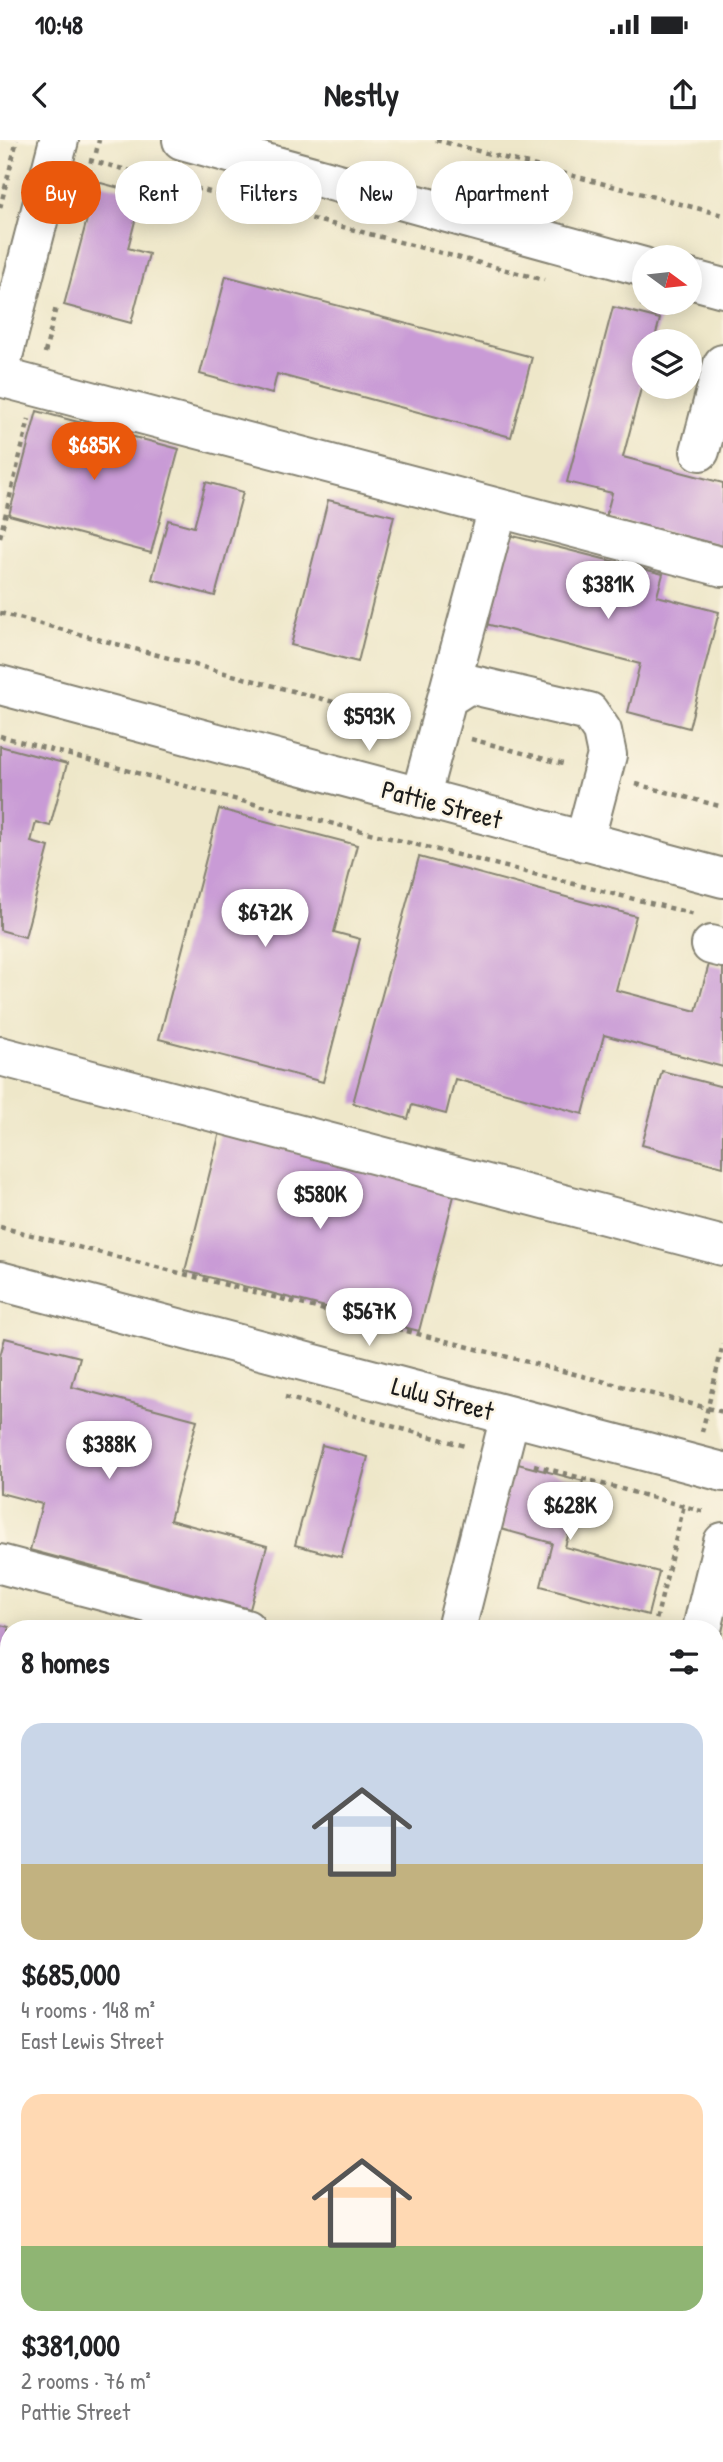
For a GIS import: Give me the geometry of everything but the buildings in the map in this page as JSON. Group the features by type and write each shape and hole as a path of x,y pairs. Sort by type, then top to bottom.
{"street":[{"path":"0,368 59,140"},
{"path":"182,140 632,264"},
{"path":"702,293 723,288"},
{"path":"701,451 723,363"},
{"path":"0,377 723,567"},
{"path":"420,798 498,508"},
{"path":"442,714 468,684 589,712 602,732 607,755 584,842"},
{"name":"Pattie Street","path":"0,685 723,878"},
{"path":"0,1056 723,1246"},
{"name":"Lulu Street","path":"0,1281 723,1472"},
{"path":"458,1620 510,1416"},
{"path":"711,1609 716,1527"},
{"path":"0,1564 212,1620"}],"path":[{"path":"0,208 17,140"},
{"path":"93,161 99,140"},
{"path":"436,140 723,215"},
{"path":"108,166 551,282"},
{"path":"0,537 58,299"},
{"path":"0,613 442,714 602,775 723,807"},
{"path":"0,736 230,798 710,936"},
{"path":"0,1227 723,1412"},
{"path":"284,1396 500,1455 716,1527"}]}
